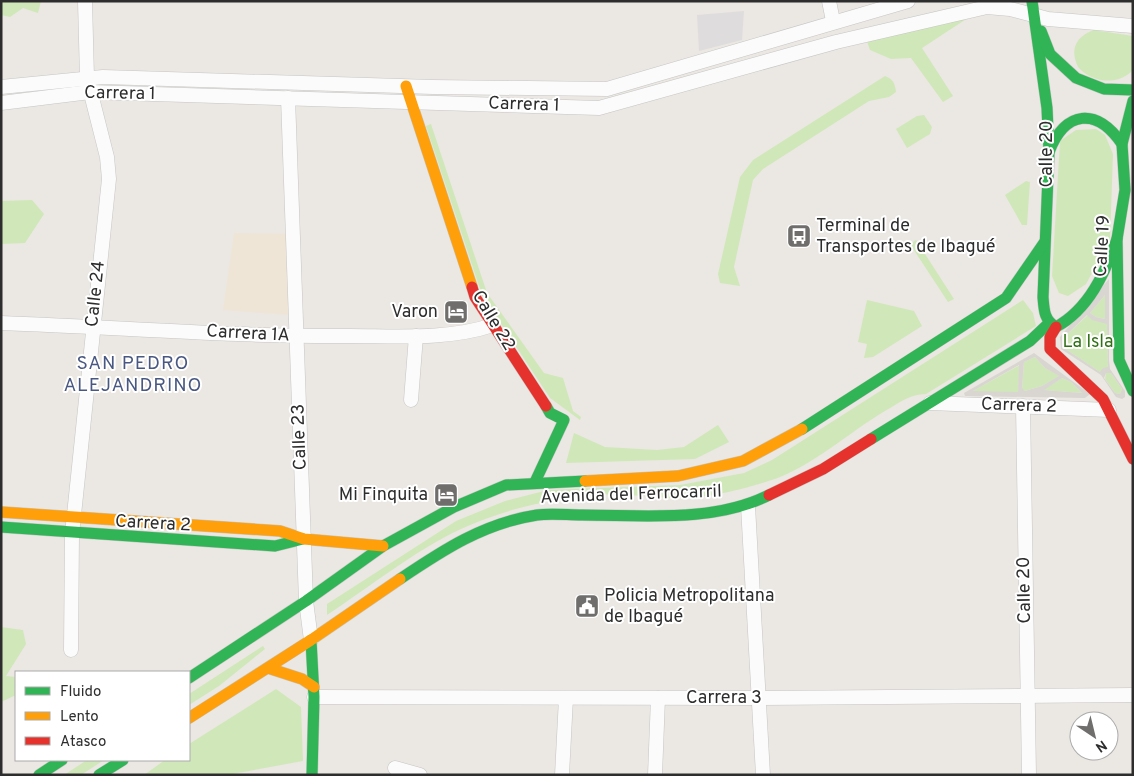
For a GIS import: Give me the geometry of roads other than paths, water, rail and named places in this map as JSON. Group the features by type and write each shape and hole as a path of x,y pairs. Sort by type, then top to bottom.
{"main road":[{"name":"Calle 20","path":"1032,1 1047,108 1049,152 1044,243 1044,308 1046,319 1052,325"},
{"path":"1034,16 1050,54 1076,78 1104,89 1133,90"},
{"name":"Calle 22","path":"406,86 475,297 550,413 564,420 535,482"},
{"name":"Calle 19","path":"1133,101 1122,144 1125,190 1117,239 1119,360 1133,391"},
{"path":"1049,152 1052,140 1059,129 1070,121 1082,118 1095,118 1107,124 1116,133 1122,144"},
{"path":"1125,190 1133,178"},
{"name":"Avenida del Ferrocarril","path":"190,717 311,640 449,546 483,529 537,514 664,515 709,512 748,506 823,469 1030,341 1052,325 1064,324 1075,314 1110,262 1117,239"},
{"name":"Avenida del Ferrocarril","path":"190,677 306,601 384,546 454,507 506,486 535,482 678,476 743,461 803,429 1006,298 1044,243"},
{"path":"1050,349 1052,325"},
{"path":"1030,341 1050,349 1099,395 1109,410 1132,456"},
{"name":"Carrera 2","path":"1,512 74,519 280,531 304,539 384,546"},
{"name":"Carrera 2","path":"1,528 274,546 304,539"},
{"name":"Calle 23","path":"311,640 314,692 312,775"},
{"path":"268,668 294,675 314,692"},
{"path":"40,775 61,761"},
{"path":"99,775 121,761"}],"street":[{"name":"Calle 24","path":"71,650 72,534 109,179 107,158 87,78 85,1"},
{"path":"829,1 832,21"},
{"name":"Carrera 1","path":"1,87 87,78 607,89 832,21 908,1"},
{"name":"Carrera 1","path":"1,103 90,92 599,108 836,42 987,7 1010,9 1048,20 1133,26"},
{"name":"Calle 23","path":"288,98 306,601 311,640"},
{"name":"Carrera 1A","path":"1,324 93,326 296,336 416,336 470,332 493,325"},
{"path":"411,400 416,336"},
{"name":"Carrera 2","path":"929,403 1109,410"},
{"name":"Calle 20","path":"1023,406 1026,696 1029,775"},
{"path":"748,506 763,775"},
{"name":"Carrera 3","path":"314,692 566,698 1133,695"},
{"path":"562,775 566,698"},
{"path":"655,775 658,698"},
{"path":"395,768 420,775"}],"place":[{"name":"Terminal de Transportes de Ibagué","path":"799,236"},
{"name":"Varon","path":"456,312"},
{"name":"Mi Finquita","path":"446,495"},
{"name":"Policia Metropolitana de Ibagué","path":"587,606"}],"district":[{"name":"SAN PEDRO ALEJANDRINO","path":"133,375"}],"park label":[{"name":"La Isla","path":"1088,342"}]}
